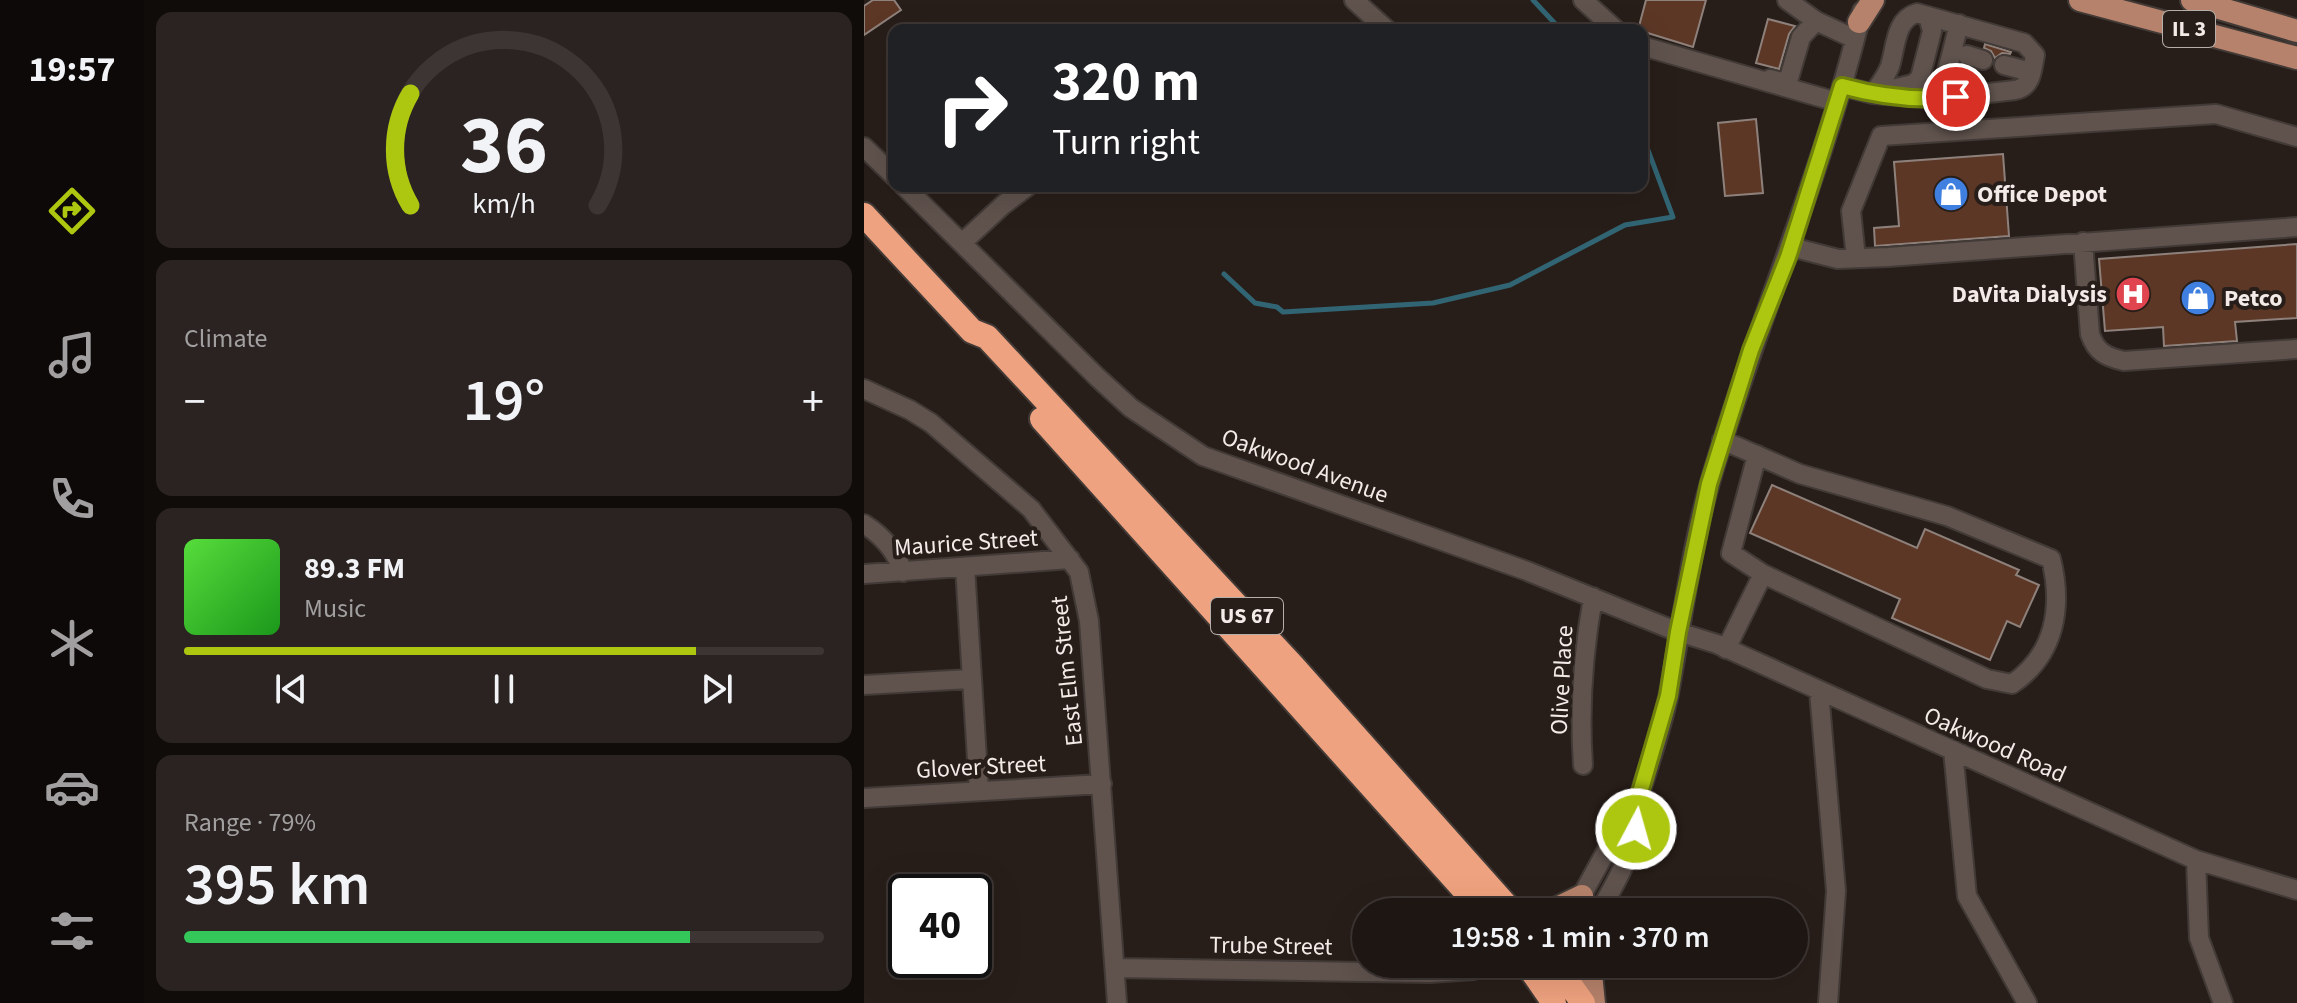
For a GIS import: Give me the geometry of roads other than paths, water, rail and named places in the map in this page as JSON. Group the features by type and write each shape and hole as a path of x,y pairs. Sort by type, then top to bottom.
{"highway":[{"name":"US 67","path":"864,215 972,331 987,337 1504,898"},
{"name":"US 67","path":"972,331 975,345 1471,898"},
{"path":"1546,978 1554,1003"},
{"path":"1555,978 1583,1003"}],"main road":[{"path":"1858,20 1873,0"},
{"name":"IL 3","path":"2080,0 2297,58"},
{"name":"IL 3","path":"2192,0 2297,31"},
{"path":"1591,978 1594,1003"}],"street":[{"path":"1354,0 1380,24"},
{"path":"1583,0 1609,24"},
{"path":"1787,0 1816,21 1858,20"},
{"path":"1588,898 1620,826 1635,810 1668,696 1709,484 1751,350 1791,247 1865,0"},
{"path":"1648,48 1744,76 1839,94 1938,99 2024,89 2035,55 2024,43 1917,13 1908,15 1902,22 1889,68 1873,94"},
{"path":"1873,94 1913,84 1920,78 1932,31 1928,16"},
{"path":"1744,76 1782,82 1789,78 1801,37 1816,21"},
{"path":"1892,95 1935,93 1943,87 1959,24"},
{"path":"2004,65 2031,72"},
{"path":"1856,258 1851,211 1881,136 2216,114 2297,137"},
{"path":"864,147 888,170"},
{"name":"Oakwood Avenue","path":"910,192 1131,408 1203,456 1593,597 1678,632"},
{"path":"963,242 1020,192"},
{"path":"1791,247 1815,255 1856,258 2297,227"},
{"path":"2083,242 2090,334 2094,346 2110,358 2124,361 2297,349"},
{"name":"East Elm Street","path":"864,389 931,423 1031,509 1079,572 1089,621 1117,1003"},
{"path":"1722,440 1821,480 1947,516 2051,559 2057,584 2052,635 2028,673 2012,684 1987,679 1763,574 1731,553 1757,455"},
{"path":"864,524 887,542 898,557 903,572"},
{"name":"Maurice Street","path":"864,574 1070,559"},
{"path":"965,567 979,791"},
{"path":"1726,649 1763,574"},
{"name":"Olive Place","path":"1583,765 1582,685 1593,597"},
{"name":"Oakwood Road","path":"1678,632 1726,649 2196,860 2297,890"},
{"path":"864,685 970,679"},
{"path":"1819,691 1836,891 1828,1003"},
{"path":"1953,750 1967,896 2027,1003"},
{"name":"Glover Street","path":"864,798 1102,784"},
{"path":"2196,860 2199,938 2223,1003"},
{"name":"Trube Street","path":"1115,968 1352,972"}],"waterway":[{"path":"1533,0 1555,24"},
{"path":"1224,274 1255,303 1277,307 1283,312 1433,303 1510,285 1625,225 1673,217 1648,150"}],"place":[{"name":"Office Depot","path":"1951,194"},
{"name":"DaVita Dialysis","path":"2133,294"},
{"name":"Petco","path":"2198,298"}]}
